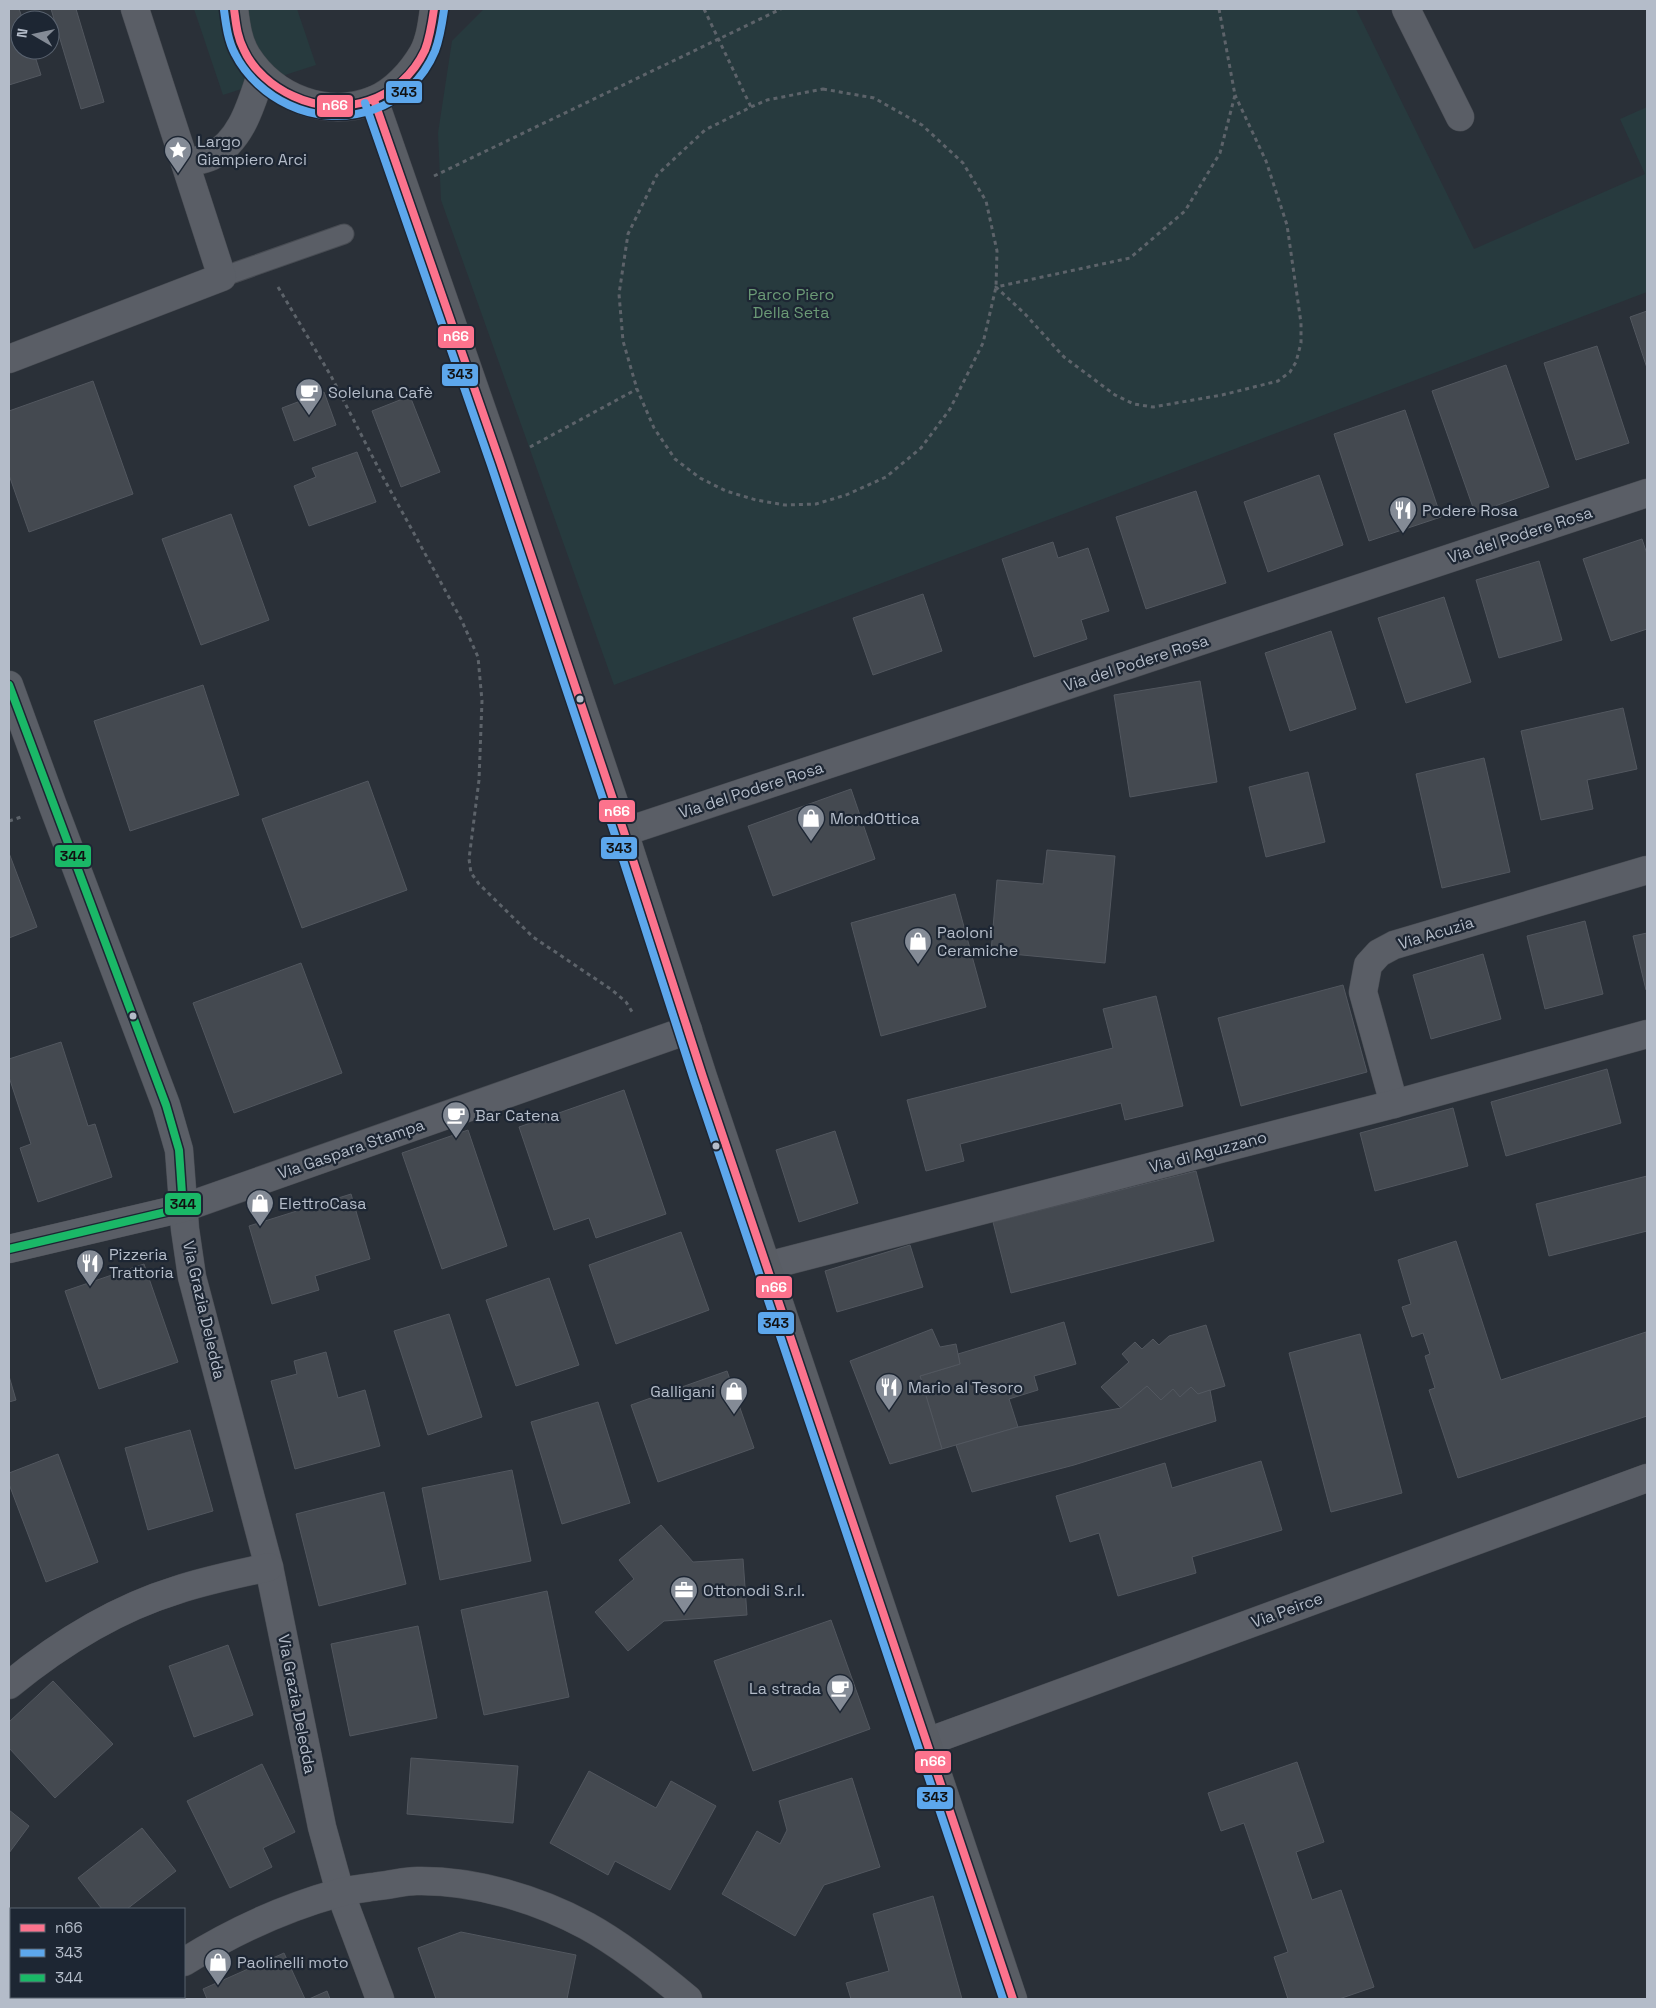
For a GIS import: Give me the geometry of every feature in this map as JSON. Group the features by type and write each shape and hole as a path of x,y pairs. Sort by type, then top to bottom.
{"main road":[{"path":"234,9 238,33 246,55 261,75 286,94 301,101 324,107 348,106 374,100 393,88 410,72 424,52 432,29 434,9"},
{"path":"374,100 500,462 1013,1999"}],"street":[{"path":"9,359 222,277 135,9"},
{"path":"1406,9 1460,118"},
{"path":"186,163 212,156 234,137 249,112 261,75"},
{"name":"Via del Podere Rosa","path":"624,832 1647,493"},
{"name":"Via Grazia Deledda","path":"9,685 166,1105 179,1150 183,1208 192,1277 270,1567 322,1827 340,1892 380,1999"},
{"name":"Via Acuzia","path":"1394,1104 1364,992 1368,965 1379,952 1394,945 1647,870"},
{"name":"Via Gaspara Stampa","path":"9,1249 183,1208 688,1030"},
{"name":"Via di Aguzzano","path":"767,1266 1394,1104 1647,1034"},
{"name":"Via Peirce","path":"927,1742 1647,1478"},
{"path":"9,1685 55,1650 108,1618 133,1606 176,1590 221,1577 270,1567"},
{"path":"185,1961 228,1936 340,1892 416,1881 454,1884 515,1897 542,1906 587,1926 622,1948 688,1999"}],"lane":[{"path":"222,277 344,234"}],"path":[{"path":"704,9 751,106"},
{"path":"433,176 781,9"},
{"path":"996,287 1025,314 1064,357 1115,395 1134,404 1153,407 1222,395 1278,381 1290,372 1296,362 1301,343 1301,323 1287,225 1266,161 1235,95 1219,9"},
{"path":"823,89 874,98 922,125 963,162 986,200 997,251 996,287 983,343 950,409 921,448 886,477 846,495 816,504 786,505 756,500 726,491 700,478 675,459 654,428 637,389 623,341 619,294 628,234 657,175 705,130 751,106 767,100 823,89"},
{"path":"996,287 1130,258 1185,211 1220,153 1235,95"},
{"path":"263,262 331,376 384,480 461,619 478,657 482,701 479,780 468,859 471,873 479,884 533,937 626,1002 648,1045"},
{"path":"500,462 637,389"}],"green space":[{"path":"194,9 297,9 316,65 223,95"},
{"name":"Parco Piero Della Seta","path":"484,9 1356,9 1474,249 1645,174 1620,119 1647,107 1647,292 614,685 441,200 438,133 452,41"}],"building":[{"path":"9,9 19,9 10,10 10,60 36,60 41,75 9,85"},
{"path":"76,9 104,102 81,109 60,39 60,10 51,10"},
{"path":"1647,311 1647,368 1630,317"},
{"path":"1597,346 1629,443 1576,460 1544,363"},
{"path":"1506,365 1549,487 1475,513 1432,391"},
{"path":"93,381 133,494 29,532 9,475 9,411"},
{"name":"Soleluna Cafè","path":"324,392 336,425 294,441 282,408"},
{"path":"410,396 440,472 401,487 372,411"},
{"path":"1405,410 1441,517 1369,541 1334,434"},
{"path":"357,452 376,502 309,526 294,486 316,477 312,468"},
{"path":"1319,475 1343,545 1268,572 1244,502"},
{"path":"1196,491 1226,583 1146,609 1116,517"},
{"path":"231,514 269,620 201,645 162,539"},
{"path":"1642,539 1647,554 1647,629 1611,641 1583,559"},
{"path":"1053,542 1058,558 1088,548 1109,611 1081,620 1087,639 1034,657 1002,559"},
{"path":"1539,561 1562,640 1499,658 1476,580"},
{"path":"923,594 942,651 873,675 853,618"},
{"path":"1444,597 1471,682 1406,703 1378,618"},
{"path":"1331,631 1356,709 1290,731 1265,653"},
{"path":"1200,681 1217,782 1130,797 1114,695"},
{"path":"203,685 239,795 130,831 94,721"},
{"path":"1623,708 1637,769 1587,780 1593,809 1541,820 1521,731"},
{"path":"1484,758 1510,872 1442,888 1416,774"},
{"path":"1308,772 1325,842 1266,857 1249,787"},
{"path":"368,781 407,890 302,928 262,819"},
{"name":"MondOttica","path":"851,789 875,859 773,896 748,826"},
{"path":"1047,850 1115,856 1105,963 991,952 997,880 1043,884"},
{"path":"9,853 37,927 9,938"},
{"name":"Paoloni Ceramiche","path":"955,894 986,1007 881,1036 851,923"},
{"path":"1585,921 1603,994 1545,1009 1527,936"},
{"path":"1647,933 1647,989 1646,990 1633,936"},
{"path":"1483,954 1501,1019 1431,1039 1413,975"},
{"path":"301,963 342,1073 234,1113 193,1003"},
{"path":"1343,985 1367,1072 1241,1106 1218,1018"},
{"path":"1156,996 1183,1106 1125,1120 1121,1103 960,1144 964,1161 926,1171 907,1100 1113,1048 1103,1009"},
{"path":"61,1042 88,1126 95,1124 112,1177 38,1202 20,1148 31,1144 9,1077 9,1059"},
{"path":"1607,1069 1621,1123 1506,1156 1491,1102"},
{"path":"624,1090 666,1214 596,1238 589,1218 554,1230 519,1127"},
{"path":"1453,1108 1468,1166 1375,1191 1360,1133"},
{"path":"468,1130 507,1246 442,1269 402,1153"},
{"path":"835,1131 858,1203 799,1222 776,1150"},
{"path":"1196,1171 1214,1241 1011,1293 993,1222"},
{"path":"1647,1176 1647,1231 1549,1256 1536,1204"},
{"path":"351,1194 370,1259 315,1276 319,1290 272,1304 249,1226"},
{"path":"681,1232 709,1310 616,1344 589,1265"},
{"path":"1456,1241 1501,1380 1646,1332 1647,1416 1458,1478 1429,1390 1435,1388 1425,1356 1430,1354 1423,1333 1412,1337 1402,1307 1411,1304 1398,1260"},
{"path":"910,1245 923,1287 837,1312 825,1271"},
{"path":"144,1264 178,1362 99,1389 65,1291"},
{"path":"549,1278 579,1365 516,1386 486,1300"},
{"path":"449,1314 482,1417 428,1435 394,1331"},
{"path":"1064,1322 1076,1364 1034,1376 1038,1390 1009,1399 1018,1427 942,1449 920,1376 960,1364 958,1354"},
{"path":"1206,1325 1225,1386 1198,1394 1191,1387 1180,1397 1173,1389 1161,1400 1147,1386 1121,1408 1101,1387 1129,1362 1122,1354 1135,1342 1142,1349 1153,1339 1159,1345 1169,1336"},
{"path":"932,1329 940,1347 956,1344 960,1364 920,1376 942,1449 890,1464 850,1361"},
{"path":"1360,1334 1402,1493 1331,1512 1289,1353"},
{"path":"326,1352 338,1398 365,1390 380,1446 295,1469 271,1381 297,1374 294,1361"},
{"path":"727,1371 754,1448 658,1482 631,1405"},
{"path":"9,1376 16,1400 9,1402"},
{"path":"1147,1386 1161,1400 1173,1389 1180,1397 1191,1387 1198,1394 1210,1390 1216,1421 1074,1465 972,1492 956,1445 1018,1427 1121,1408"},
{"path":"598,1402 630,1503 562,1524 531,1422"},
{"path":"190,1430 213,1511 148,1530 125,1448"},
{"path":"58,1454 98,1562 46,1582 9,1484 9,1473"},
{"path":"1261,1461 1282,1530 1192,1557 1196,1573 1118,1596 1099,1533 1070,1542 1056,1496 1165,1463 1172,1488"},
{"path":"512,1470 531,1561 440,1580 422,1488"},
{"path":"384,1492 406,1584 319,1606 296,1514"},
{"path":"661,1525 693,1562 743,1559 747,1615 664,1621 628,1651 595,1612 634,1579 619,1560"},
{"path":"547,1591 569,1697 484,1715 461,1610"},
{"path":"831,1620 870,1729 753,1771 714,1661"},
{"path":"418,1626 437,1718 350,1736 331,1644"},
{"path":"228,1645 253,1715 194,1737 169,1666"},
{"path":"53,1681 113,1744 55,1798 9,1748 9,1722"},
{"path":"411,1758 518,1766 513,1823 407,1814"},
{"path":"1297,1762 1324,1842 1296,1852 1312,1900 1341,1890 1374,1987 1339,1999 1288,1999 1274,1957 1288,1952 1244,1823 1221,1831 1208,1793"},
{"path":"262,1764 295,1832 263,1848 272,1867 230,1888 187,1801"},
{"path":"589,1771 656,1808 671,1781 716,1806 670,1890 615,1861 608,1875 550,1843"},
{"path":"852,1778 880,1867 824,1885 795,1936 722,1894 757,1831 780,1844 787,1830 779,1801"},
{"path":"9,1810 29,1826 9,1853"},
{"path":"142,1828 176,1871 128,1908 101,1908 78,1878"},
{"path":"933,1896 962,1999 851,1999 846,1983 889,1971 873,1914"},
{"path":"461,1932 576,1955 567,1999 436,1999 418,1948"},
{"path":"9,1937 10,1998 48,1998 47,1999 9,1999"},
{"path":"284,1953 305,1999 207,1999 203,1989"},
{"path":"327,1991 330,1999 309,1999"}],"transit line":[{"name":"n66","path":"234,9 237,30 242,45 258,71 271,83 293,96 312,103 331,106 350,105 368,101 386,93 401,82 414,68 425,50 430,35 434,9"},
{"name":"343","path":"224,10 233,49 245,70 258,84 273,96 289,105 310,113 332,116 353,115 374,110 410,88 424,71 435,51 440,36 444,10"},
{"name":"n66","path":"374,100 500,462 624,832 703,1077 1013,1999"},
{"name":"343","path":"365,103 491,465 615,835 694,1080 1003,1999"},
{"name":"344","path":"9,685 166,1105 179,1150 183,1208 9,1249"}],"place":[{"name":"Largo Giampiero Arci","path":"178,174"},
{"name":"Soleluna Cafè","path":"309,416"},
{"name":"Podere Rosa","path":"1403,534"},
{"name":"MondOttica","path":"811,842"},
{"name":"Paoloni Ceramiche","path":"918,965"},
{"name":"Bar Catena","path":"456,1139"},
{"name":"ElettroCasa","path":"260,1227"},
{"name":"Pizzeria Trattoria","path":"90,1287"},
{"name":"Mario al Tesoro","path":"889,1411"},
{"name":"Galligani","path":"734,1415"},
{"name":"Ottonodi S.r.l.","path":"684,1614"},
{"name":"La strada","path":"840,1712"},
{"name":"Paolinelli moto","path":"218,1986"}]}
